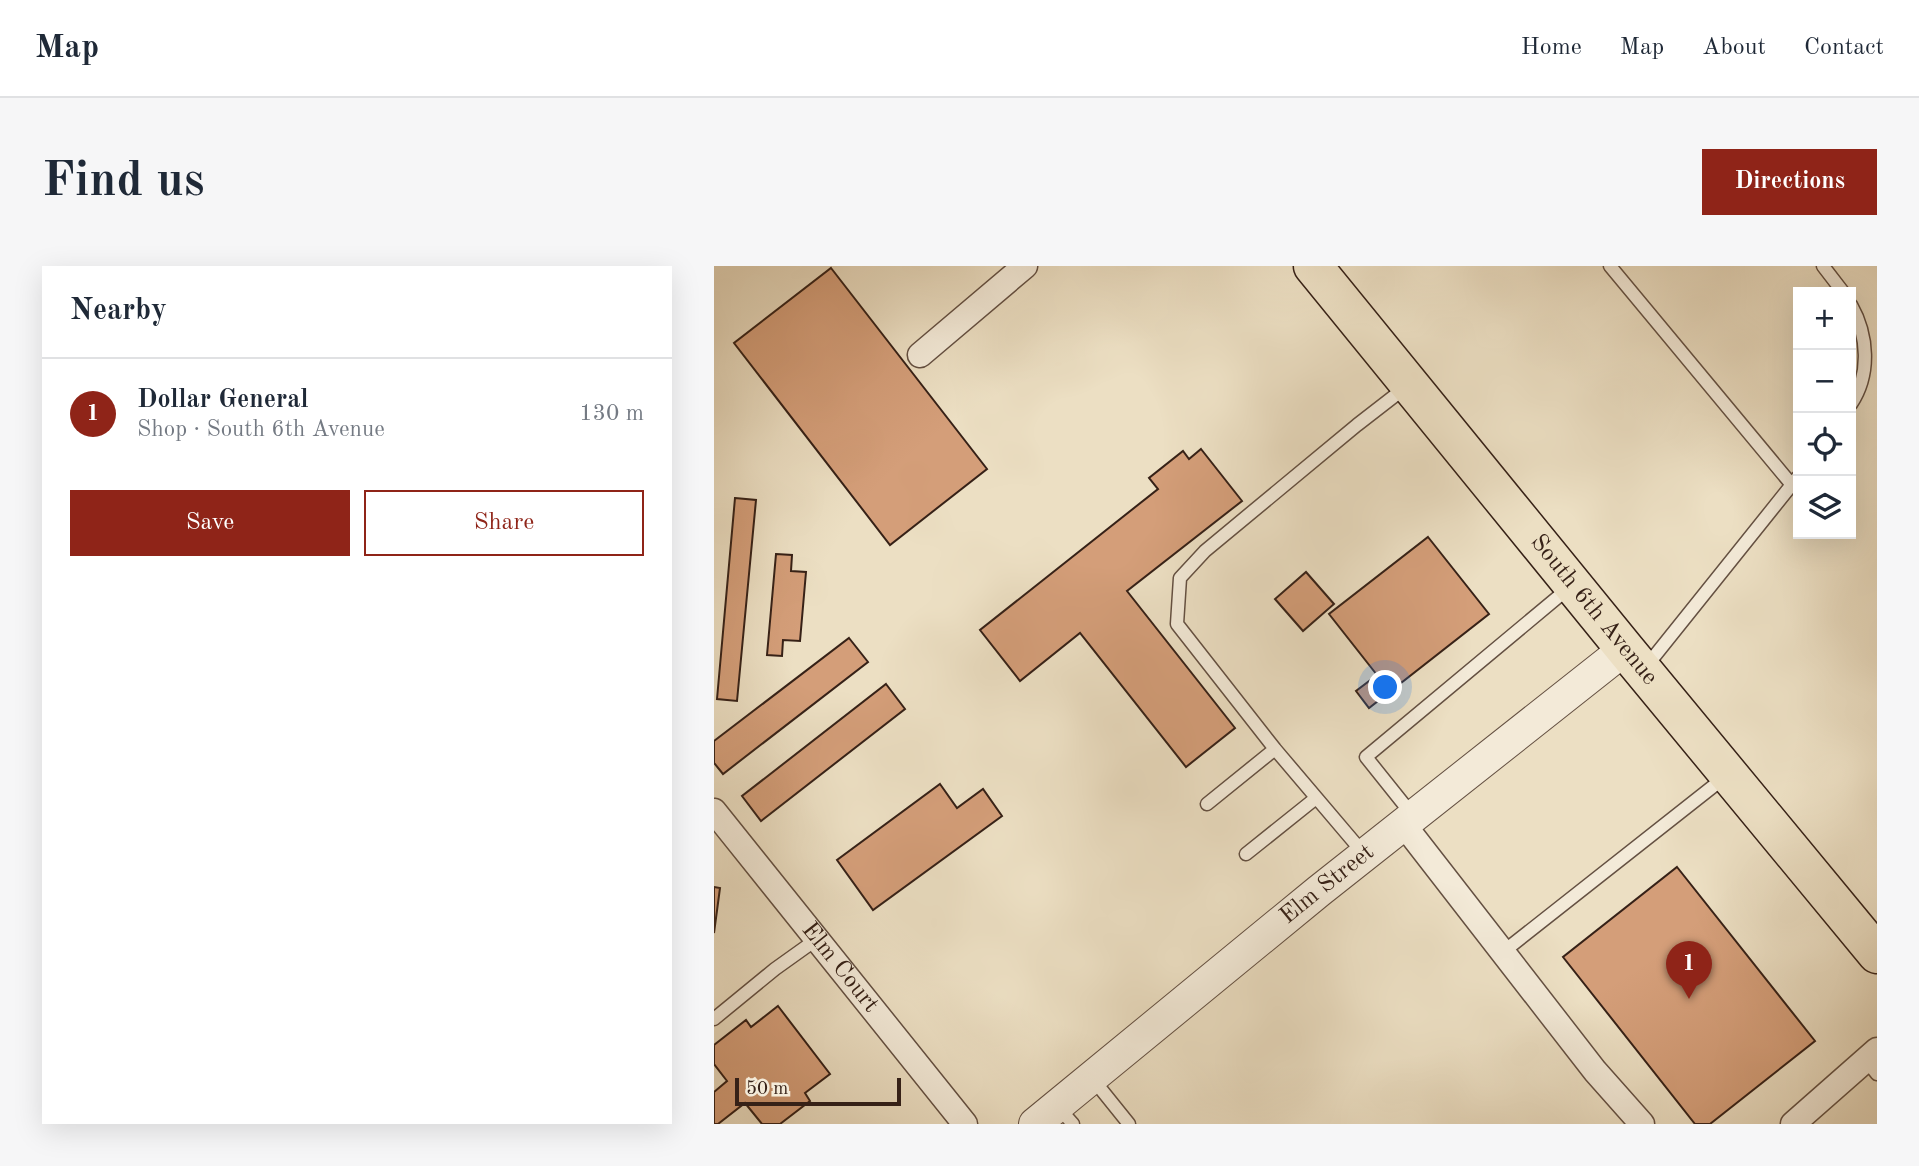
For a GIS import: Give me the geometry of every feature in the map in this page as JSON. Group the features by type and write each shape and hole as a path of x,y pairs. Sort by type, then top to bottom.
{"main road":[{"name":"South 6th Avenue","path":"1313,266 1877,954"}],"street":[{"path":"920,355 1025,266"},
{"name":"Elm Street","path":"1055,1118 1092,1078 1365,855 1634,660"},
{"name":"Elm Court","path":"714,811 965,1124"},
{"path":"1409,821 1503,951 1595,1071 1642,1124"},
{"path":"1793,1124 1873,1062"}],"lane":[{"path":"1610,266 1793,479"},
{"path":"1824,266 1839,287"},
{"path":"1856,317 1863,334 1866,357 1856,396"},
{"path":"1365,855 1275,749 1177,624 1180,578 1205,551 1409,385"},
{"path":"1634,660 1793,483"},
{"path":"1409,821 1366,757 1572,585"},
{"path":"1207,804 1275,749"},
{"path":"1503,951 1728,774"},
{"path":"1246,854 1316,798"},
{"path":"714,1019 817,939"},
{"path":"1092,1078 1129,1124"}],"building":[{"path":"831,268 987,469 890,545 734,343"},
{"path":"1201,449 1242,501 1127,591 1235,728 1186,767 1080,633 1020,681 980,630 1158,489 1149,478 1183,451 1189,459"},
{"path":"735,498 756,500 737,701 717,699"},
{"path":"1428,537 1489,614 1369,708 1356,691 1377,675 1329,614"},
{"path":"776,554 792,555 791,571 806,572 800,641 783,640 782,656 767,655"},
{"path":"1306,572 1334,604 1303,631 1275,599"},
{"path":"849,638 868,662 723,774 714,763 714,741"},
{"path":"886,684 905,709 761,821 742,796"},
{"path":"940,784 957,808 983,789 1002,816 873,910 837,860"},
{"path":"1677,867 1815,1041 1710,1124 1695,1124 1563,957"},
{"path":"714,887 720,888 714,933"},
{"path":"778,1006 830,1074 805,1093 810,1101 780,1124 762,1124 745,1103 718,1124 714,1124 714,1092 727,1081 714,1064 714,1045 746,1020 751,1027"}],"place":[{"name":"Dollar General","path":"1689,999"}]}
